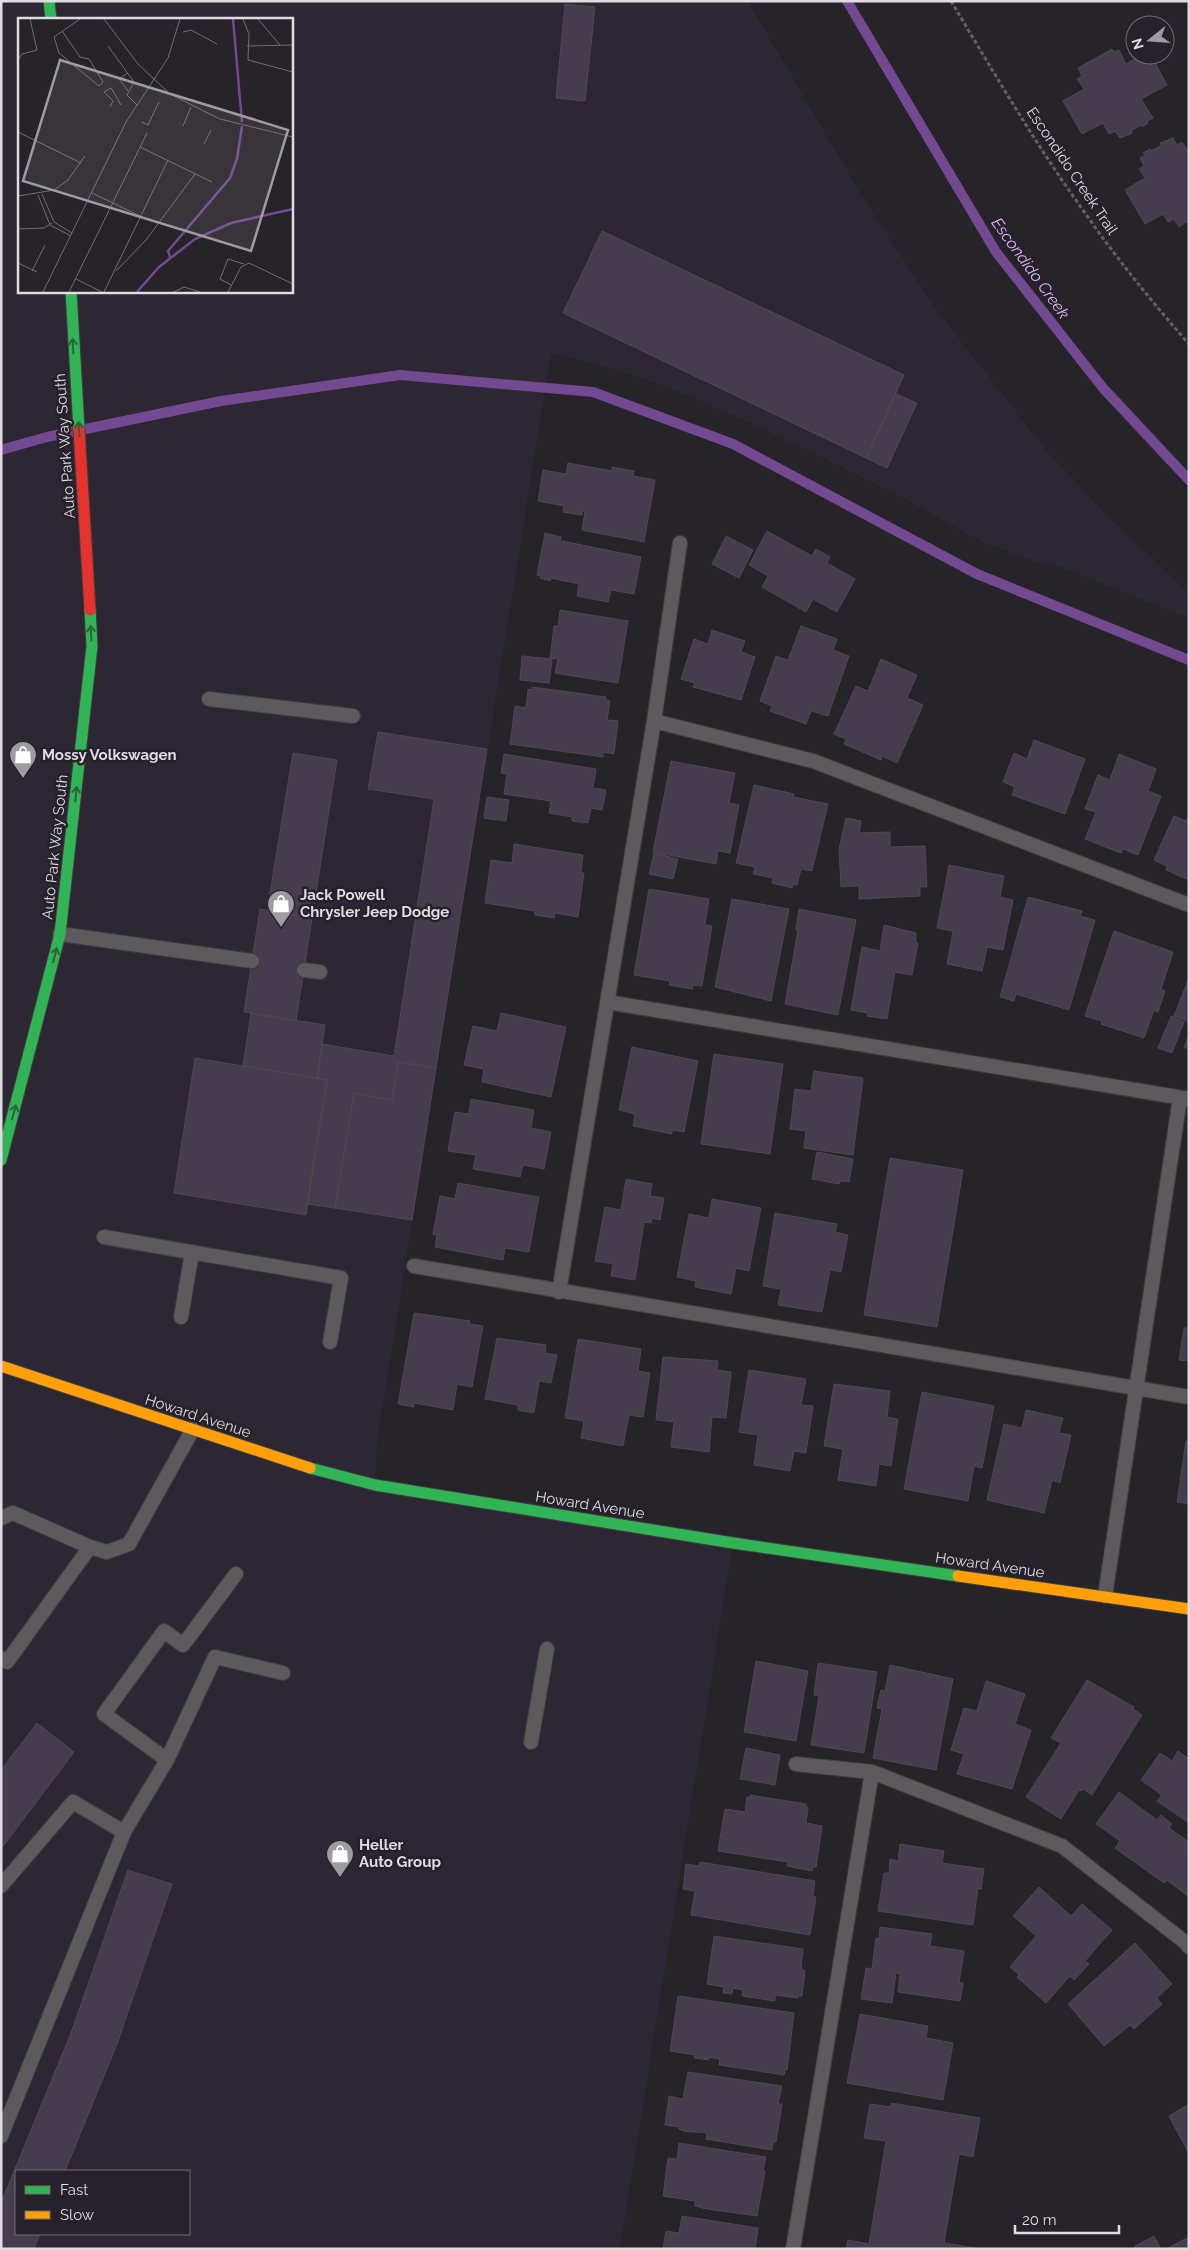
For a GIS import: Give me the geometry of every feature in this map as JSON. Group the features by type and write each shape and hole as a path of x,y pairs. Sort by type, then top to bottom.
{"street":[{"path":"49,1 51,18"},
{"name":"Auto Park Way South","path":"1,1160 60,934 92,646 70,292"},
{"name":"Howard Avenue","path":"1,1366 329,1474 375,1485 734,1543 1189,1609"}],"lane":[{"path":"559,1292 654,721 680,543"},
{"path":"209,699 353,716"},
{"path":"654,721 813,761 1189,905"},
{"path":"60,934 252,961"},
{"path":"304,970 320,972"},
{"path":"607,1002 1185,1098 1136,1390 1105,1596"},
{"path":"104,1237 341,1278 330,1342"},
{"path":"181,1317 192,1252"},
{"path":"414,1266 1136,1390 1189,1397"},
{"path":"1,1518 14,1513 90,1547 106,1552 129,1544 193,1430"},
{"path":"1,1658 7,1662 90,1547"},
{"path":"167,1760 104,1714 164,1631 183,1645 236,1574"},
{"path":"530,1742 547,1649"},
{"path":"1,2136 124,1832 167,1760 215,1657 283,1673"},
{"path":"796,1764 872,1772 1062,1846 1189,1947"},
{"path":"793,2249 872,1772"},
{"path":"1,1886 73,1802 124,1832"}],"path":[{"name":"Escondido Creek Trail","path":"951,1 1023,122 1085,214 1189,344"}],"shaded area":[{"path":"1,1 748,1 859,191 933,305 1046,450 1107,515 1189,593 1189,618 1053,564 1039,563 980,541 894,493 753,424 663,385 587,361 551,353 377,1442 375,1485 733,1543 620,2249 1,2249"}],"building":[{"path":"565,4 595,7 585,101 556,98"},
{"path":"1112,49 1114,52 1119,50 1125,65 1156,65 1167,85 1141,99 1153,118 1142,127 1141,125 1131,131 1132,133 1120,138 1115,131 1109,134 1103,123 1082,134 1063,101 1084,89 1077,79 1082,76 1078,68"},
{"path":"1173,138 1177,145 1182,142 1189,152 1189,225 1186,222 1179,227 1174,219 1168,222 1163,214 1145,224 1125,190 1145,178 1139,169 1144,166 1140,158 1145,155 1143,153 1150,149 1151,151 1162,145 1160,143"},
{"path":"602,231 904,375 866,458 563,313"},
{"path":"896,394 917,403 887,468 866,458"},
{"path":"568,463 612,471 612,467 634,471 633,476 655,480 644,542 582,530 585,512 582,511 582,515 563,512 564,506 538,501 543,470 566,474"},
{"path":"767,531 812,556 816,549 830,557 827,563 855,579 837,612 813,599 806,612 762,587 768,576 749,565"},
{"path":"545,533 561,537 560,543 562,544 562,541 641,557 634,594 611,590 608,602 577,596 579,584 551,578 550,581 540,578 541,576 537,575"},
{"path":"726,536 753,550 739,578 712,564"},
{"path":"560,610 628,621 618,683 555,673 558,659 550,658 554,626 558,626"},
{"path":"801,626 837,639 833,650 849,656 828,716 811,711 806,724 770,711 772,706 760,701 776,656 788,660"},
{"path":"712,630 745,641 741,652 755,657 741,700 693,687 695,683 681,679 694,639 708,644"},
{"path":"522,656 552,659 549,683 520,680"},
{"path":"881,659 917,675 907,698 923,705 897,763 882,756 881,760 844,744 846,739 834,734 856,686 868,691"},
{"path":"532,687 606,697 606,700 610,701 607,720 618,721 614,754 603,752 603,757 510,744 515,706 526,708 528,689 532,690"},
{"path":"378,732 487,749 436,1068 398,1062 392,1100 354,1093 335,1208 307,1204 327,1080 317,1078 322,1044 394,1056 434,799 368,789"},
{"path":"1034,740 1085,759 1065,814 1012,795 1015,787 1003,782 1014,753 1027,759"},
{"path":"293,753 337,760 312,918 267,911"},
{"path":"504,754 596,769 593,788 606,790 602,810 591,808 588,823 572,821 572,817 549,813 551,801 504,794 507,774 501,773"},
{"path":"1119,754 1156,769 1148,791 1161,796 1138,855 1123,849 1121,853 1085,839 1096,812 1085,809 1098,775 1110,780"},
{"path":"671,761 735,773 729,803 739,805 730,853 718,851 716,864 653,852"},
{"path":"754,785 794,794 793,797 828,804 812,871 801,869 797,885 793,884 792,888 772,883 773,878 753,874 755,867 736,863"},
{"path":"487,797 509,800 506,821 484,818"},
{"path":"1189,815 1189,880 1166,870 1167,866 1154,860 1174,816 1186,821"},
{"path":"846,818 861,821 859,833 890,832 890,847 925,846 927,887 920,887 920,896 859,899 859,886 841,887 839,849"},
{"path":"514,844 583,855 581,873 584,873 578,917 555,913 554,918 535,915 535,911 485,903 491,860 512,863"},
{"path":"654,853 678,859 673,879 649,874"},
{"path":"949,865 1004,876 1000,897 1013,900 1003,950 987,947 982,971 947,964 953,931 937,928"},
{"path":"649,889 709,899 705,925 712,926 702,986 693,985 692,989 669,985 670,981 634,975"},
{"path":"1028,897 1082,911 1080,916 1095,920 1069,1010 1016,994 1014,1001 1000,997"},
{"path":"732,899 789,909 771,1001 715,987"},
{"path":"260,909 312,918 296,1021 244,1012"},
{"path":"799,909 856,920 838,1015 785,1004 798,930 796,930"},
{"path":"884,925 916,933 916,943 918,943 912,975 895,972 887,1019 867,1016 868,1013 851,1010 862,947 880,951"},
{"path":"1114,931 1173,952 1161,989 1165,991 1158,1012 1154,1010 1144,1038 1101,1024 1102,1021 1085,1016"},
{"path":"1189,978 1189,1022 1174,1016"},
{"path":"251,1013 325,1025 317,1078 243,1066"},
{"path":"501,1013 566,1027 551,1097 482,1082 484,1069 464,1065 473,1026 497,1031"},
{"path":"1171,1016 1184,1022 1172,1053 1158,1048"},
{"path":"1189,1035 1189,1049 1184,1047"},
{"path":"632,1047 698,1061 684,1132 672,1130 672,1134 633,1126 635,1114 619,1110"},
{"path":"714,1054 783,1064 770,1154 701,1144"},
{"path":"195,1058 327,1080 306,1215 174,1193"},
{"path":"398,1062 436,1068 412,1220 335,1208 354,1093 392,1100"},
{"path":"814,1071 863,1078 853,1155 804,1148 806,1131 790,1129 795,1089 811,1091"},
{"path":"471,1099 534,1110 531,1128 551,1132 544,1169 523,1165 520,1177 473,1169 476,1155 448,1151 455,1112 469,1114"},
{"path":"817,1152 853,1159 849,1182 840,1181 839,1184 812,1179"},
{"path":"890,1158 963,1170 937,1327 864,1315"},
{"path":"626,1179 652,1184 650,1196 664,1198 660,1220 652,1218 651,1223 644,1222 635,1280 611,1276 613,1264 595,1261 605,1207 621,1210"},
{"path":"458,1183 539,1197 529,1252 505,1248 503,1260 435,1247 437,1235 433,1234 440,1196 455,1199"},
{"path":"712,1199 761,1208 749,1271 736,1268 731,1294 695,1287 696,1281 677,1277 689,1214 709,1218"},
{"path":"775,1213 837,1224 835,1232 848,1235 841,1272 830,1270 822,1312 778,1305 781,1289 763,1286"},
{"path":"414,1313 470,1321 469,1324 483,1326 472,1387 457,1384 453,1410 414,1403 414,1407 398,1404"},
{"path":"1184,1328 1189,1328 1189,1361 1179,1360"},
{"path":"497,1338 546,1345 545,1353 557,1355 551,1383 539,1381 534,1413 518,1410 518,1405 485,1399"},
{"path":"578,1339 641,1349 638,1371 650,1373 643,1417 629,1415 623,1446 581,1438 584,1421 565,1418"},
{"path":"663,1357 718,1361 717,1370 731,1372 726,1418 712,1417 709,1452 671,1447 674,1422 656,1420"},
{"path":"749,1370 806,1379 801,1405 813,1406 806,1453 794,1451 790,1471 754,1465 758,1435 739,1432"},
{"path":"834,1384 890,1391 887,1417 898,1419 891,1466 879,1464 876,1486 838,1480 843,1449 824,1446"},
{"path":"922,1392 994,1406 982,1468 974,1466 968,1501 904,1489"},
{"path":"1026,1410 1063,1418 1059,1433 1071,1435 1060,1483 1052,1480 1044,1513 987,1500 1004,1424 1022,1428"},
{"path":"1186,1441 1189,1441 1189,1504 1177,1502"},
{"path":"756,1661 808,1671 796,1741 744,1732"},
{"path":"818,1663 877,1672 864,1753 811,1745 819,1696 814,1695"},
{"path":"890,1665 953,1679 936,1770 873,1758 882,1709 877,1708 881,1690 885,1691"},
{"path":"1087,1680 1134,1707 1133,1709 1142,1715 1092,1795 1083,1789 1082,1791 1079,1790 1061,1819 1026,1797 1061,1743 1051,1738"},
{"path":"986,1681 1025,1694 1015,1724 1031,1730 1012,1789 957,1774 964,1754 951,1750 964,1708 977,1711"},
{"path":"37,1723 74,1752 1,1849 1,1770"},
{"path":"746,1748 780,1755 775,1785 740,1779"},
{"path":"1178,1751 1189,1759 1189,1823 1157,1801 1162,1795 1141,1780 1160,1753 1172,1761"},
{"path":"1119,1792 1157,1820 1161,1815 1172,1824 1169,1828 1189,1842 1189,1852 1187,1855 1189,1857 1189,1897 1167,1880 1164,1883 1115,1848 1120,1841 1096,1824"},
{"path":"750,1795 806,1804 808,1808 806,1823 822,1826 816,1867 813,1867 812,1871 787,1866 788,1862 718,1851 725,1809 745,1812 747,1797 750,1798"},
{"path":"900,1844 944,1851 942,1863 984,1869 981,1889 978,1888 973,1925 878,1911 884,1873 889,1873 890,1859 898,1861"},
{"path":"700,1862 815,1881 813,1896 816,1897 810,1935 691,1915 695,1891 683,1889 686,1864 699,1866"},
{"path":"128,1870 172,1884 117,2044 65,2170 15,2170 15,2235 40,2235 34,2249 1,2249 1,2203 71,2033"},
{"path":"1039,1887 1071,1916 1082,1904 1112,1930 1085,1961 1089,1964 1074,1980 1070,1976 1046,2003 1017,1977 1019,1975 1010,1967 1036,1936 1013,1916"},
{"path":"880,1927 932,1934 930,1946 964,1951 959,1983 963,1983 960,2001 898,1992 900,1974 896,1973 892,2003 861,1999 866,1968 872,1969 876,1938 879,1939"},
{"path":"714,1936 803,1949 801,1968 805,1971 802,1996 798,1996 798,1998 775,1995 775,2001 742,1996 743,1990 733,1988 732,1994 723,1993 724,1987 707,1984"},
{"path":"1135,1943 1172,1984 1157,1998 1162,2004 1134,2029 1130,2025 1104,2046 1068,2004"},
{"path":"678,1996 794,2013 787,2070 785,2070 784,2075 719,2065 720,2059 709,2057 709,2060 694,2058 695,2055 670,2051"},
{"path":"860,2014 928,2026 926,2038 953,2043 943,2100 847,2083"},
{"path":"688,2072 782,2086 778,2104 782,2104 776,2142 773,2142 772,2150 706,2139 707,2133 683,2131 679,2127 665,2125 669,2096 683,2099"},
{"path":"891,2103 980,2118 973,2157 959,2154 944,2243 981,2249 846,2249 848,2240 869,2244 886,2141 864,2138 870,2104 891,2107"},
{"path":"1189,2104 1189,2151 1188,2152 1169,2116"},
{"path":"679,2143 766,2157 757,2216 707,2209 695,2206 695,2201 663,2196 668,2158 677,2159"},
{"path":"682,2216 758,2228 755,2249 663,2249 666,2231 679,2233"},
{"path":"1154,2236 1161,2249 1136,2249 1135,2246"},
{"path":"1189,2237 1189,2249 1166,2249"}],"waterway":[{"name":"Escondido Creek","path":"847,1 996,252 1103,388 1189,480"},
{"path":"1,450 47,437 221,401 400,375 593,392 733,444 977,574 1189,660"}],"traffic: fast":[{"path":"49,1 51,18"},
{"path":"71,292 79,429"},
{"path":"1,1160 60,934 92,646 90,610"},
{"path":"310,1468 375,1485 733,1543 958,1576"}],"traffic: slow":[{"path":"1,1366 310,1468"},
{"path":"958,1576 1189,1609"}],"traffic: jam":[{"path":"79,429 90,610"}],"place":[{"name":"Mossy Volkswagen","path":"23,779"},
{"name":"Jack Powell Chrysler Jeep Dodge","path":"281,928"},
{"name":"Heller Auto Group","path":"340,1878"}]}
